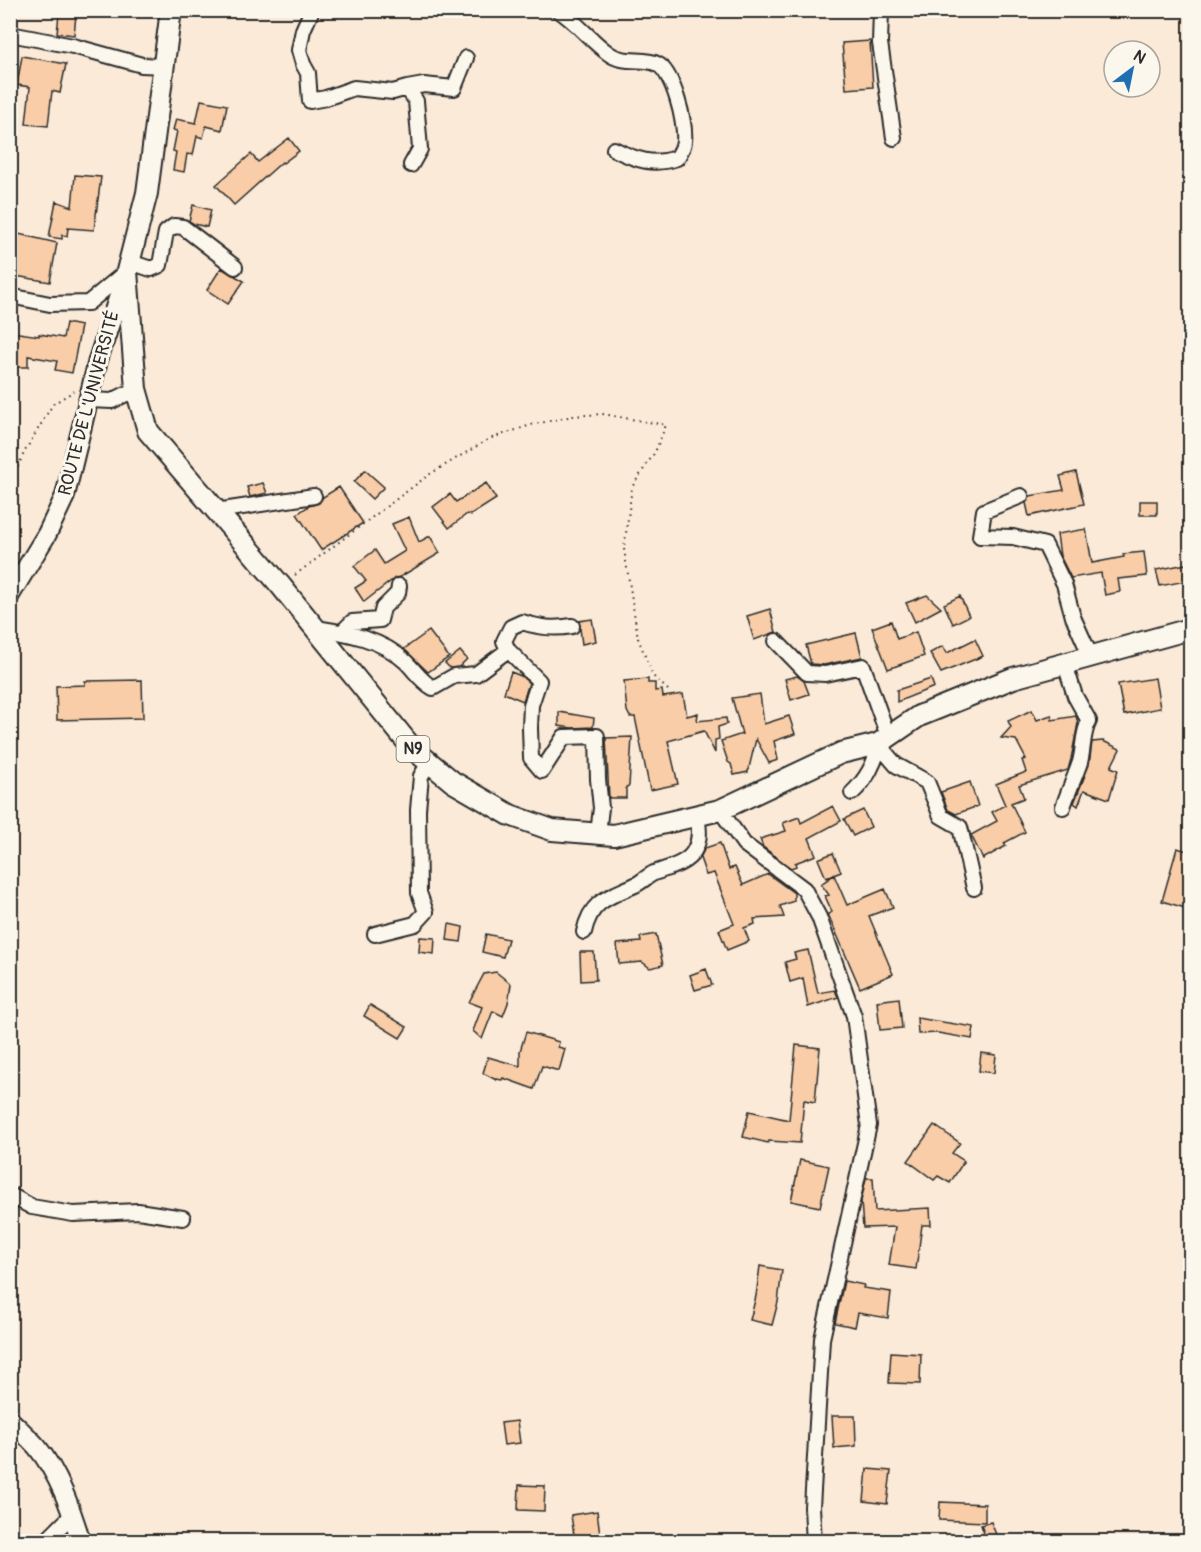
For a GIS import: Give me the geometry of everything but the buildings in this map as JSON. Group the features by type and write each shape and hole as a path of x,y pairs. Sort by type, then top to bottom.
{"highway":[{"name":"N9","path":"171,10 147,193 129,266 136,389 148,431 316,628 412,748 453,782 510,815 552,830 614,835 720,810 841,753 883,740 919,716 1013,678 1191,629"}],"main road":[{"name":"ROUTE DE L'UNIVERSITÉ","path":"10,595 47,534 65,496 98,360 129,266"},
{"path":"10,1420 37,1447 52,1468 73,1514 81,1542"}],"street":[{"path":"312,10 303,30 299,50 308,73 309,101 326,98 354,88 393,92 424,85 454,88 466,57"},
{"path":"558,10 568,16 609,54 621,59 656,63 667,72 682,121 684,142 677,158 661,163 630,157 614,148"},
{"path":"881,10 880,43 894,138"},
{"path":"10,34 73,46 142,65 164,66"},
{"path":"406,88 416,101 420,149 411,165"},
{"path":"10,296 50,304 88,303 129,266 151,269 160,265 166,232 174,226 183,227 235,267"},
{"path":"89,400 112,401 136,389"},
{"path":"216,511 314,496"},
{"path":"1021,496 984,511 980,536 1013,537 1045,545 1064,584 1073,617 1091,657"},
{"path":"342,632 352,622 380,620 382,608 398,593 399,586"},
{"path":"572,626 554,629 522,622 511,627 504,640 508,650 539,681 531,705 530,738 531,758 542,771 564,737 597,736 598,779 602,808 598,833"},
{"path":"316,628 352,634 381,645 406,662 423,682 433,688 454,676 476,674 508,650"},
{"path":"776,641 807,673 825,674 863,666 883,740 896,765 927,782 941,816 960,827 974,888"},
{"path":"1063,807 1080,762 1084,745 1083,732 1089,721 1075,696 1065,664"},
{"path":"852,793 873,764 883,740"},
{"path":"375,934 415,924 426,912 419,893 418,810 421,776 430,761"},
{"path":"720,810 744,844 804,889 819,917 854,1016 869,1125 822,1339 812,1507 814,1542"},
{"path":"585,932 587,920 597,904 608,896 684,861 693,854 699,832 697,815"},
{"path":"10,1195 32,1207 73,1214 138,1211 183,1218"},
{"path":"45,1542 73,1514"}],"path":[{"path":"10,483 25,451 53,404 79,387 89,400"},
{"path":"281,586 430,474 489,439 531,425 573,416 602,414 666,425 655,452 632,487 624,549 638,638 653,676 668,690"}]}
